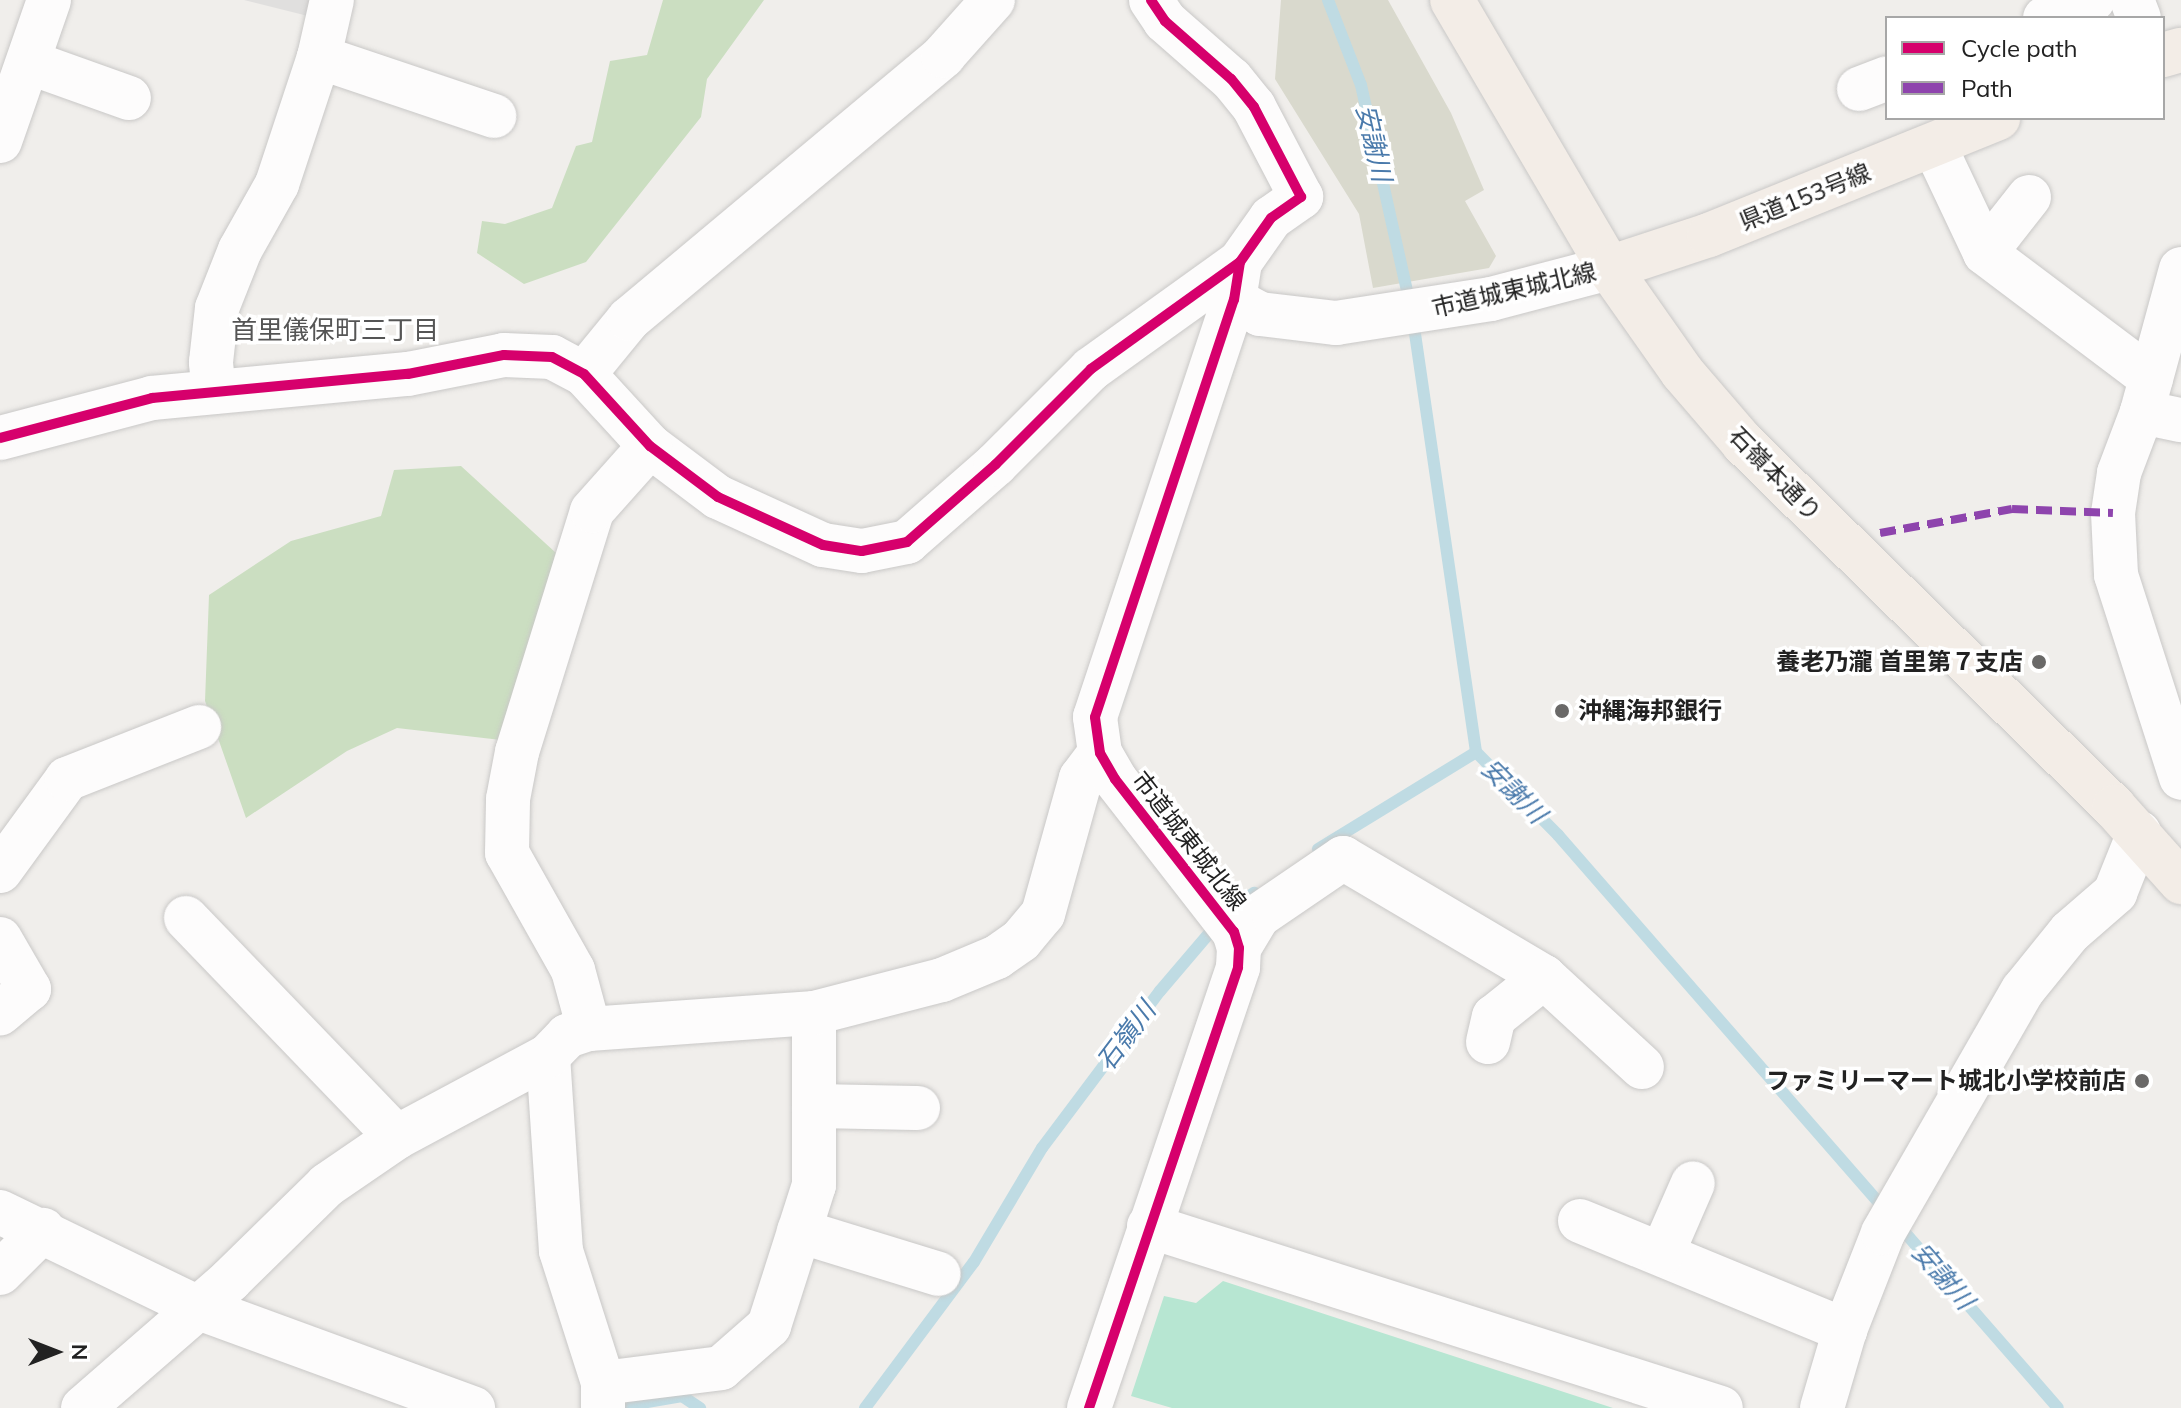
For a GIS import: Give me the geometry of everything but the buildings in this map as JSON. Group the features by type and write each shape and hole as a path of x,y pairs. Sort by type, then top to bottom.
{"main road":[{"name":"石嶺本通り","path":"1452,0 1609,268 1671,359 1743,443 2178,871"},
{"name":"県道153号線","path":"1609,268 1709,235 1993,120"}],"street":[{"path":"2,133 31,63 49,0"},
{"path":"214,392 211,362 217,308 240,250 277,184 319,57 332,0"},
{"path":"584,374 629,319 943,56 993,0"},
{"path":"83,1408 199,1308 327,1185 397,1137 548,1056 567,1036 589,1029 814,1013 942,980 1021,940 1043,914 1081,778 1100,753 1095,717 1106,673 1170,501 1237,281 1271,218 1301,197 1254,107 1231,79 1165,21 1151,0"},
{"path":"2050,16 2093,0"},
{"path":"319,57 494,116"},
{"path":"31,63 129,98"},
{"path":"1934,145 1985,253 2158,403"},
{"path":"1985,253 2029,197"},
{"name":"市道城東城北線","path":"1237,281 1260,314 1294,321 1377,318 1454,306 1609,268"},
{"path":"2181,269 2158,403 2119,473 2113,513 2116,575 2181,778"},
{"path":"0,438 152,398 408,374 523,354 552,357 584,374 650,446 718,497 823,545 862,551 907,542 996,464 1091,369 1237,281"},
{"path":"589,1029 573,970 507,853 508,799 517,752 592,511 650,446"},
{"path":"0,871 67,779 199,727"},
{"name":"市道城東城北線","path":"1089,1408 1238,967 1237,940 1100,753"},
{"path":"1822,1408 1845,1330 1893,1218 2023,990 2070,932 2115,893 2139,833"},
{"path":"1237,940 1258,916 1343,858 1544,977 1642,1067"},
{"path":"186,918 397,1137"},
{"path":"0,939 29,989 0,1013"},
{"path":"1488,1042 1494,1017 1544,977"},
{"path":"548,1056 561,1251 603,1395 721,1368 769,1326 814,1185 814,1013"},
{"path":"814,1106 918,1108"},
{"path":"1662,1254 1693,1183"},
{"path":"0,1212 43,1230 199,1308 473,1408"},
{"path":"1580,1221 1845,1330"},
{"path":"1149,1226 1721,1408"},
{"path":"0,1273 43,1230"},
{"path":"799,1231 939,1274"}],"shaded area":[{"path":"244,0 315,0 312,17"},
{"path":"1281,0 1388,0 1451,113 1484,190 1465,201 1496,256 1489,268 1373,288 1359,214 1275,79"}],"green space":[{"path":"663,0 764,0 707,79 701,117 586,262 524,284 477,253 482,221 505,224 552,208 576,146 592,142 610,61 647,55"},
{"path":"461,466 556,553 501,740 397,728 347,751 246,818 205,701 209,595 291,541 381,516 394,470"},
{"path":"1223,1281 1613,1408 1172,1408 1131,1396 1164,1296 1196,1303"}],"waterway":[{"name":"安謝川","path":"1328,0 1361,85 1412,313 1476,752 1558,835 2058,1408"},
{"name":"石嶺川","path":"1318,849 1476,752"},
{"name":"石嶺川","path":"865,1408 974,1262 1042,1148 1160,991 1228,911 1254,893"},
{"path":"619,1407 682,1396 700,1408"}],"marked path":[{"path":"1880,533 2012,509 2113,513"}],"cycle path":[{"path":"1089,1408 1238,967 1239,948 1234,932 1115,779 1100,753 1095,717 1234,300 1240,262 1271,218 1301,197 1254,107 1231,79 1165,21 1151,0"},
{"path":"0,438 152,398 408,374 504,355 552,357 584,374 650,446 718,497 823,545 862,551 907,542 996,464 1091,369 1240,262"}],"place":[{"name":"養老乃瀧 首里第７支店","path":"2039,662"},
{"name":"沖縄海邦銀行","path":"1562,711"},
{"name":"ファミリーマート城北小学校前店","path":"2142,1081"}],"district":[{"name":"首里儀保町三丁目","path":"335,330"}]}
